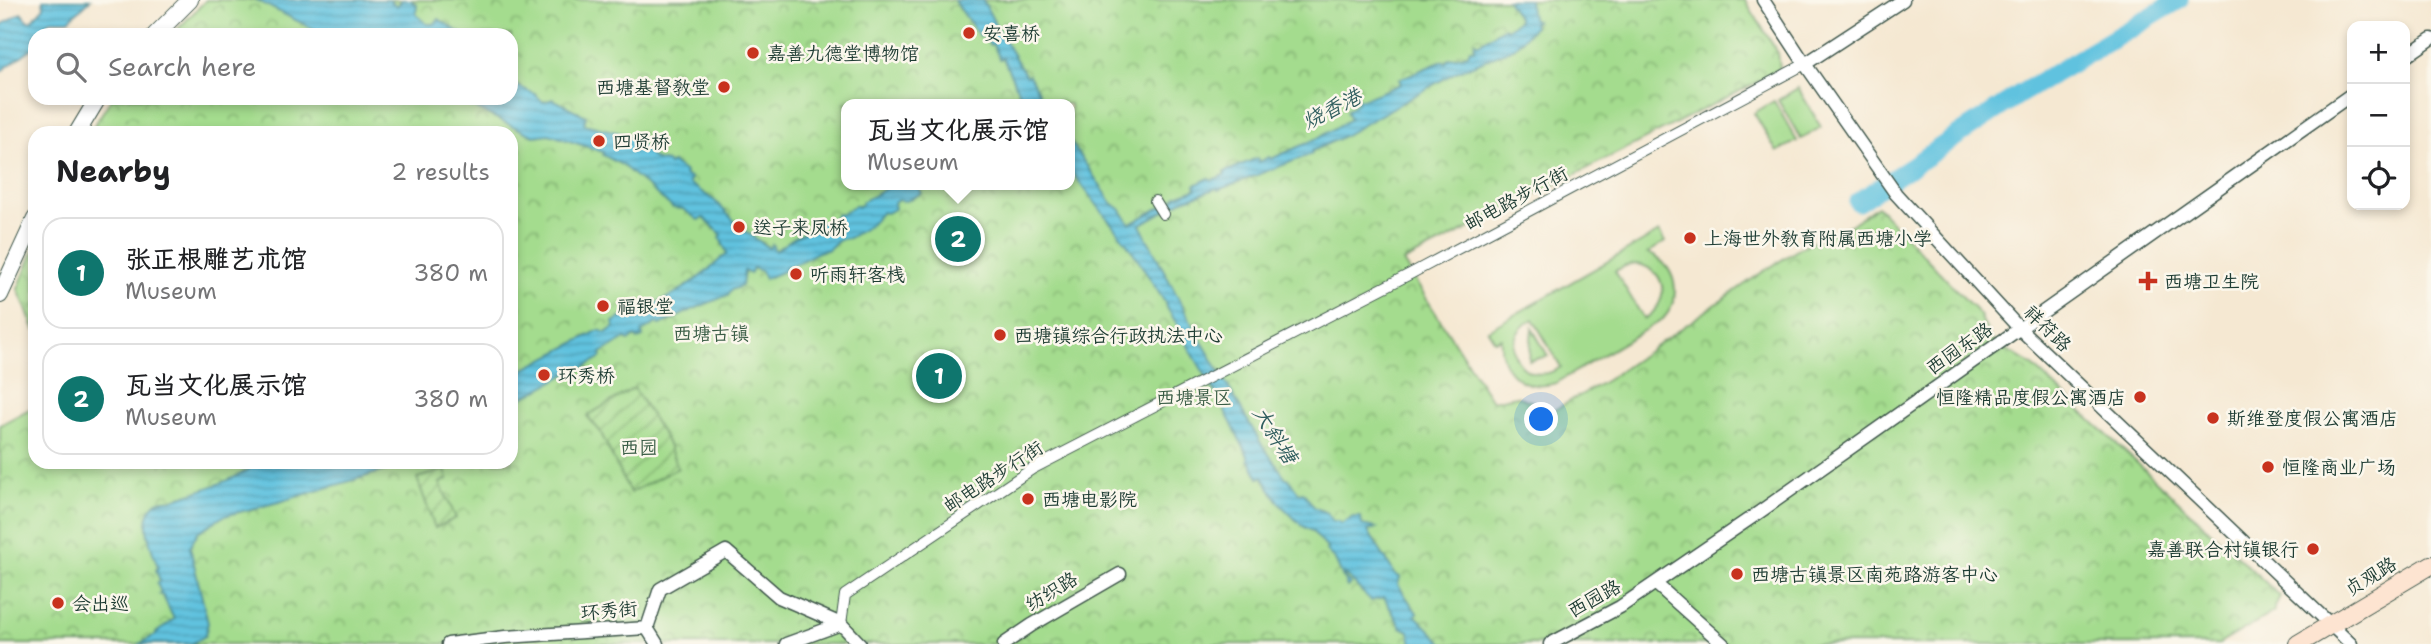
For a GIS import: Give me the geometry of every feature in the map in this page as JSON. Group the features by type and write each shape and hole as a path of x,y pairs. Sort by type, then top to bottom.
{"main road":[{"name":"贞观路","path":"2334,627 2431,565"},
{"name":"贞观路","path":"2334,627 2431,575"},
{"path":"2298,644 2334,627"},
{"path":"2313,644 2334,627"}],"street":[{"path":"162,28 190,0"},
{"name":"祥符路","path":"1763,0 1896,194 2019,328 2351,644"},
{"path":"1805,64 1903,0"},
{"path":"2410,54 2431,39"},
{"name":"邮电路步行街","path":"841,624 845,595 1032,469 1805,64"},
{"name":"西园东路","path":"1656,584 2347,98"},
{"path":"81,126 94,105"},
{"path":"1155,201 1163,214"},
{"path":"0,295 28,234"},
{"name":"环秀街","path":"448,644 647,628 660,589 726,551 779,597 841,624"},
{"name":"纺织路","path":"1004,644 1120,574"},
{"path":"1656,584 1723,644"},
{"name":"西园路","path":"1550,644 1656,584"},
{"path":"786,644 841,624 860,644"},
{"path":"647,628 657,644"}],"green space":[{"name":"西塘景区","path":"206,0 1745,0 1778,53 1780,68 1403,262 1492,401 1516,396 1533,402 1542,417 1607,380 1807,244 1851,225 1877,206 1980,315 1990,339 2033,366 2280,596 2273,612 2219,644 0,644 0,425 28,410 28,469 518,469 518,126 94,126 107,105 518,105 518,28 179,28"},
{"path":"1798,88 1821,127 1801,139 1778,100"},
{"path":"1774,101 1797,141 1777,152 1754,113"},
{"path":"1659,232 1665,242 1648,253 1658,258 1671,273 1675,291 1670,310 1663,319 1556,383 1533,385 1515,377 1504,360 1501,338 1495,341 1488,330","holes":["1637,264 1648,267 1655,273 1662,288 1658,305 1644,319 1615,271","1533,319 1561,367 1547,373 1535,373 1525,369 1514,351 1515,340 1521,329"]},
{"path":"28,264 28,314 18,289"},
{"path":"1532,328 1548,356 1529,361"},
{"name":"西园","path":"634,388 665,438 678,468 630,493 600,431 587,416"},
{"path":"445,470 448,479 440,483 456,518 435,528 417,478"}],"water":[{"path":"43,0 90,0 69,20 51,20 46,25 49,28 28,28 28,51 0,72 0,26 21,13 31,21 44,7"},
{"path":"256,0 389,0 397,6 402,0 410,0 417,5 416,14 427,24 434,24 439,19 452,28 311,28"},
{"path":"954,0 983,0 997,28 1042,99 1022,99 1003,58 1000,59 993,44 990,45 984,35 980,37"},
{"path":"1507,0 1529,0 1532,18 1536,21 1533,22 1534,27 1514,48 1456,72 1312,151 1312,154 1218,190 1217,188 1181,201 1140,225 1194,328 1262,445 1286,478 1299,493 1303,492 1314,507 1327,513 1333,521 1341,524 1353,517 1361,517 1362,525 1376,528 1368,531 1395,574 1400,577 1398,585 1417,613 1415,615 1444,644 1412,644 1409,631 1401,627 1384,598 1371,601 1344,573 1351,585 1347,587 1335,560 1326,550 1328,549 1312,531 1301,525 1281,505 1262,476 1259,478 1166,304 1131,249 1075,176 1075,148 1112,203 1120,209 1130,224 1174,200 1176,196 1196,189 1195,185 1209,178 1212,180 1225,175 1225,172 1257,158 1259,162 1269,157 1271,159 1318,138 1350,119 1346,111 1358,102 1357,99 1401,84 1399,79 1443,61 1445,63 1449,59 1468,54 1470,49 1474,50 1475,42 1479,44 1504,27 1506,29 1518,21"},
{"path":"518,86 535,94 543,102 553,99 586,116 584,124 628,135 656,160 669,165 672,163 691,178 689,183 715,201 742,229 769,248 772,244 775,251 819,225 818,223 829,221 856,205 857,207 883,190 920,190 922,193 906,201 898,200 894,203 895,209 882,212 869,226 849,238 841,239 827,250 786,266 786,270 765,279 761,271 753,268 750,274 744,271 742,286 731,290 728,295 660,325 657,323 642,332 643,337 638,339 635,336 629,341 626,339 572,374 568,373 518,399 518,372 599,330 606,333 614,327 613,322 685,288 727,253 720,238 722,235 704,218 698,220 683,209 673,208 622,165 603,155 603,152 549,134 534,136 518,128 518,126 468,105 518,105"},
{"path":"249,469 390,469 224,516 198,532 190,547 208,623 205,636 191,644 139,644 156,635 174,619 163,596 159,594 161,593 157,583 160,581 156,570 158,567 147,526 150,511 160,501 175,499"}],"waterway":[{"path":"1858,202 2020,94 2179,0"}],"place":[{"name":"安喜桥","path":"969,33"},
{"name":"嘉善九德堂博物馆","path":"753,53"},
{"name":"西塘基督教堂","path":"724,87"},
{"name":"四贤桥","path":"599,141"},
{"name":"送子来凤桥","path":"739,227"},
{"name":"上海世外教育附属西塘小学","path":"1690,238"},
{"name":"瓦当文化展示馆","path":"958,239"},
{"name":"听雨轩客栈","path":"796,274"},
{"name":"西塘卫生院","path":"2148,281"},
{"name":"福银堂","path":"603,306"},
{"name":"西塘镇综合行政执法中心","path":"1000,335"},
{"name":"环秀桥","path":"544,375"},
{"name":"张正根雕艺术馆","path":"939,376"},
{"name":"恒隆精品度假公寓酒店","path":"2140,397"},
{"name":"斯维登度假公寓酒店","path":"2213,418"},
{"name":"恒隆商业广场","path":"2268,467"},
{"name":"西塘电影院","path":"1028,499"},
{"name":"嘉善联合村镇银行","path":"2313,549"},
{"name":"西塘古镇景区南苑路游客中心","path":"1737,574"},
{"name":"会出巡","path":"58,603"}],"water label":[{"name":"烧香港","path":"1332,109"},
{"name":"大斜塘","path":"1275,435"}],"park label":[{"name":"西塘古镇","path":"711,333"}]}
